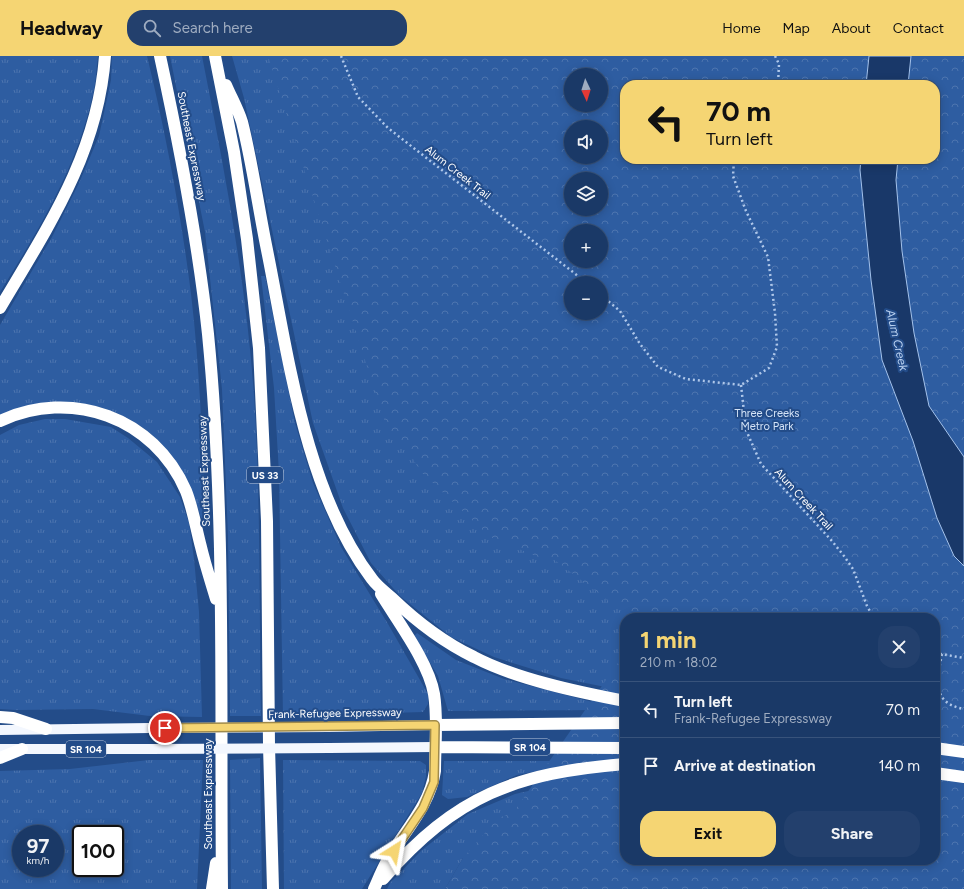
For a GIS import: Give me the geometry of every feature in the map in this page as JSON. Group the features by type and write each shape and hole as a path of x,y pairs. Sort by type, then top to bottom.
{"highway":[{"path":"0,308 69,188 90,135 103,83 105,56"},
{"name":"Southeast Expressway","path":"160,56 181,151 197,248 208,332 214,403 221,613 222,889"},
{"path":"216,60 241,120 287,348 304,427 314,464 332,511 361,564 373,581 429,677 434,694 434,776 430,792 423,808 387,861 374,889"},
{"name":"US 33","path":"216,60 234,152 247,239 259,348 267,522 269,746 273,889"},
{"path":"0,421 42,408 86,410 123,422 152,442 166,458 185,490 221,613"},
{"path":"373,581 412,618 440,638 474,658 532,679 620,700"},
{"path":"0,717 13,718 46,729"},
{"name":"Frank-Refugee Expressway","path":"435,725 620,723"},
{"name":"SR 104","path":"435,747 620,748"},
{"path":"0,758 22,749"},
{"path":"940,749 964,752"},
{"path":"374,889 426,834 462,808 482,796 503,787 554,773 620,765"},
{"path":"940,774 964,777"},
{"path":"212,889 222,836"}],"main road":[{"name":"Frank-Refugee Expressway","path":"0,730 435,725"},
{"name":"SR 104","path":"22,749 435,747"},
{"path":"0,749 22,749"}],"path":[{"name":"Alum Creek Trail","path":"341,56 358,97 388,128 578,276"},
{"path":"775,56 779,64 778,80"},
{"path":"608,301 620,310 640,344 658,367 686,379 741,385 769,368 777,347 775,313 768,257 746,211 733,176 734,164"},
{"name":"Alum Creek Trail","path":"741,385 746,430 761,464 844,556 853,569 871,613"},
{"path":"940,666 942,654 964,658"},
{"path":"940,695 949,704 964,708"}],"green space":[{"path":"0,56 98,56 93,93 76,150 42,223 0,292"},
{"path":"112,56 147,56 172,174 183,234 197,350 206,517 201,518 191,489 176,462 160,442 141,426 120,415 97,407 73,403 48,403 24,407 0,415 0,325 52,237 79,183 99,136 111,80"},
{"path":"170,56 202,56 226,182 246,310 254,395 259,515 261,716 230,716 228,536 222,389 205,232"},
{"path":"232,56 294,56 592,554 714,613 620,613 620,690 561,678 494,657 451,637 400,596 371,563 343,508 313,423 244,98"},
{"name":"Three Creeks Metro Park","path":"268,56 964,56 964,889 445,889 463,858 498,818 513,813 620,660 620,865 940,865 940,613 624,613 552,558 543,559 490,537 421,472 407,449 389,435"},
{"path":"261,276 265,276 295,423 313,483 341,547 388,624 428,694 428,704 423,712 283,716 279,473 274,388"},
{"path":"45,419 65,419 111,427 128,438 157,462 180,497 189,523 194,559 199,612 202,717 150,716 93,709 0,709 0,435 19,425"},
{"path":"417,633 456,660 504,679 608,706 607,710 448,711 438,676 414,636"},
{"path":"260,758 262,889 231,889 230,760"},
{"path":"149,760 203,760 197,889 0,889 0,771 70,769"},
{"path":"283,760 420,761 426,765 426,776 422,793 362,889 284,889"},
{"path":"444,761 557,761 557,767 517,775 467,797 448,799 442,795"},
{"path":"582,779 620,851 620,865 940,865 940,861 964,861 964,889 463,858 445,889 387,889 390,883 422,850 468,814 515,794"}],"water":[{"path":"869,56 911,56 909,80 867,80"},
{"name":"Alum Creek","path":"861,164 898,164 896,180 902,251 914,333 929,406 964,457 964,566 954,556 937,518 913,441 882,360 871,280"}],"route":[{"path":"165,728 435,725 434,782 423,808 394,851"}]}
